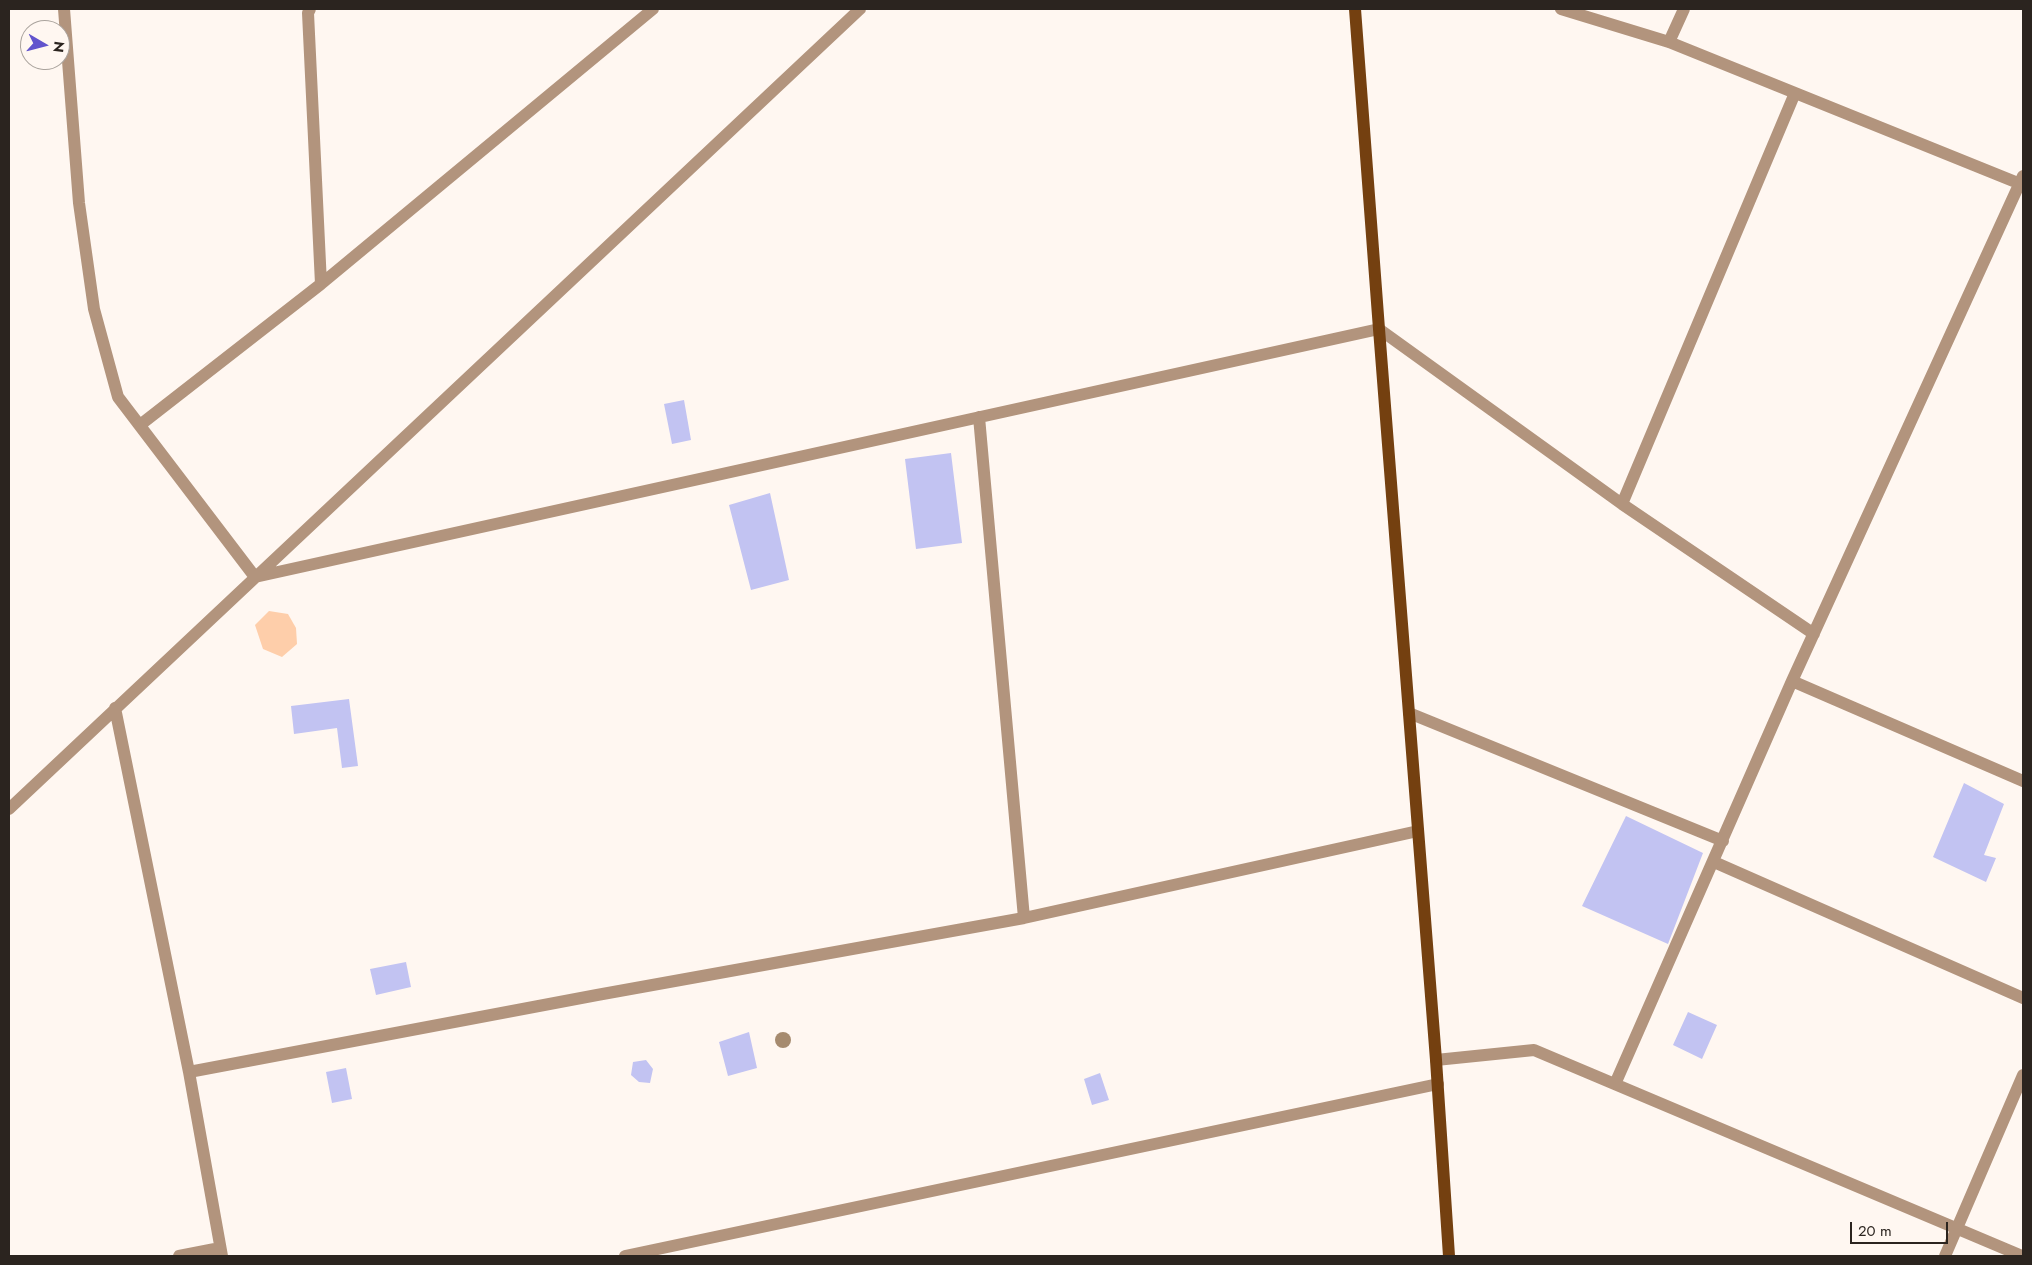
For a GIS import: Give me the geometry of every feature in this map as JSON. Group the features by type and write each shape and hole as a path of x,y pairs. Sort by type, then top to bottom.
{"main road":[{"path":"1356,9 1378,329 1438,1084 1448,1256"}],"street":[{"path":"64,9 79,203 94,309 118,396 255,577"},
{"path":"310,9 308,13 321,284"},
{"path":"140,425 321,284 653,9"},
{"path":"9,809 860,9"},
{"path":"1562,9 1669,42 1795,94 2022,182 1792,681 1615,1084"},
{"path":"1669,42 1684,9"},
{"path":"1622,504 1795,94"},
{"path":"255,577 1378,329 1622,504 1814,634"},
{"path":"979,417 1024,918"},
{"path":"1792,681 2023,781"},
{"path":"115,708 189,1072 221,1252 179,1256"},
{"path":"1409,713 1723,840"},
{"path":"189,1072 597,995 1024,918 1418,831"},
{"path":"1714,862 2023,998"},
{"path":"1436,1060 1534,1050 2022,1256"},
{"path":"1945,1256 2023,1075"},
{"path":"625,1256 1438,1084"}],"shaded area":[{"path":"269,611 288,614 296,628 297,644 282,657 263,649 255,625"}],"building":[{"path":"684,400 691,440 672,444 664,404"},
{"path":"951,453 962,543 916,549 905,459"},
{"path":"770,493 789,580 751,590 729,505"},
{"path":"349,699 358,766 342,768 337,728 294,734 291,706"},
{"path":"1964,783 2004,804 1984,855 1996,858 1986,882 1933,857"},
{"path":"1626,816 1703,853 1668,944 1582,906"},
{"path":"406,962 411,987 376,995 370,969"},
{"path":"1688,1012 1717,1025 1702,1059 1673,1045"},
{"path":"749,1032 757,1068 728,1076 719,1042"},
{"path":"646,1060 653,1069 650,1083 639,1082 631,1075 633,1062"},
{"path":"346,1068 352,1099 332,1103 326,1072"},
{"path":"1100,1073 1109,1100 1092,1105 1084,1079"}]}
